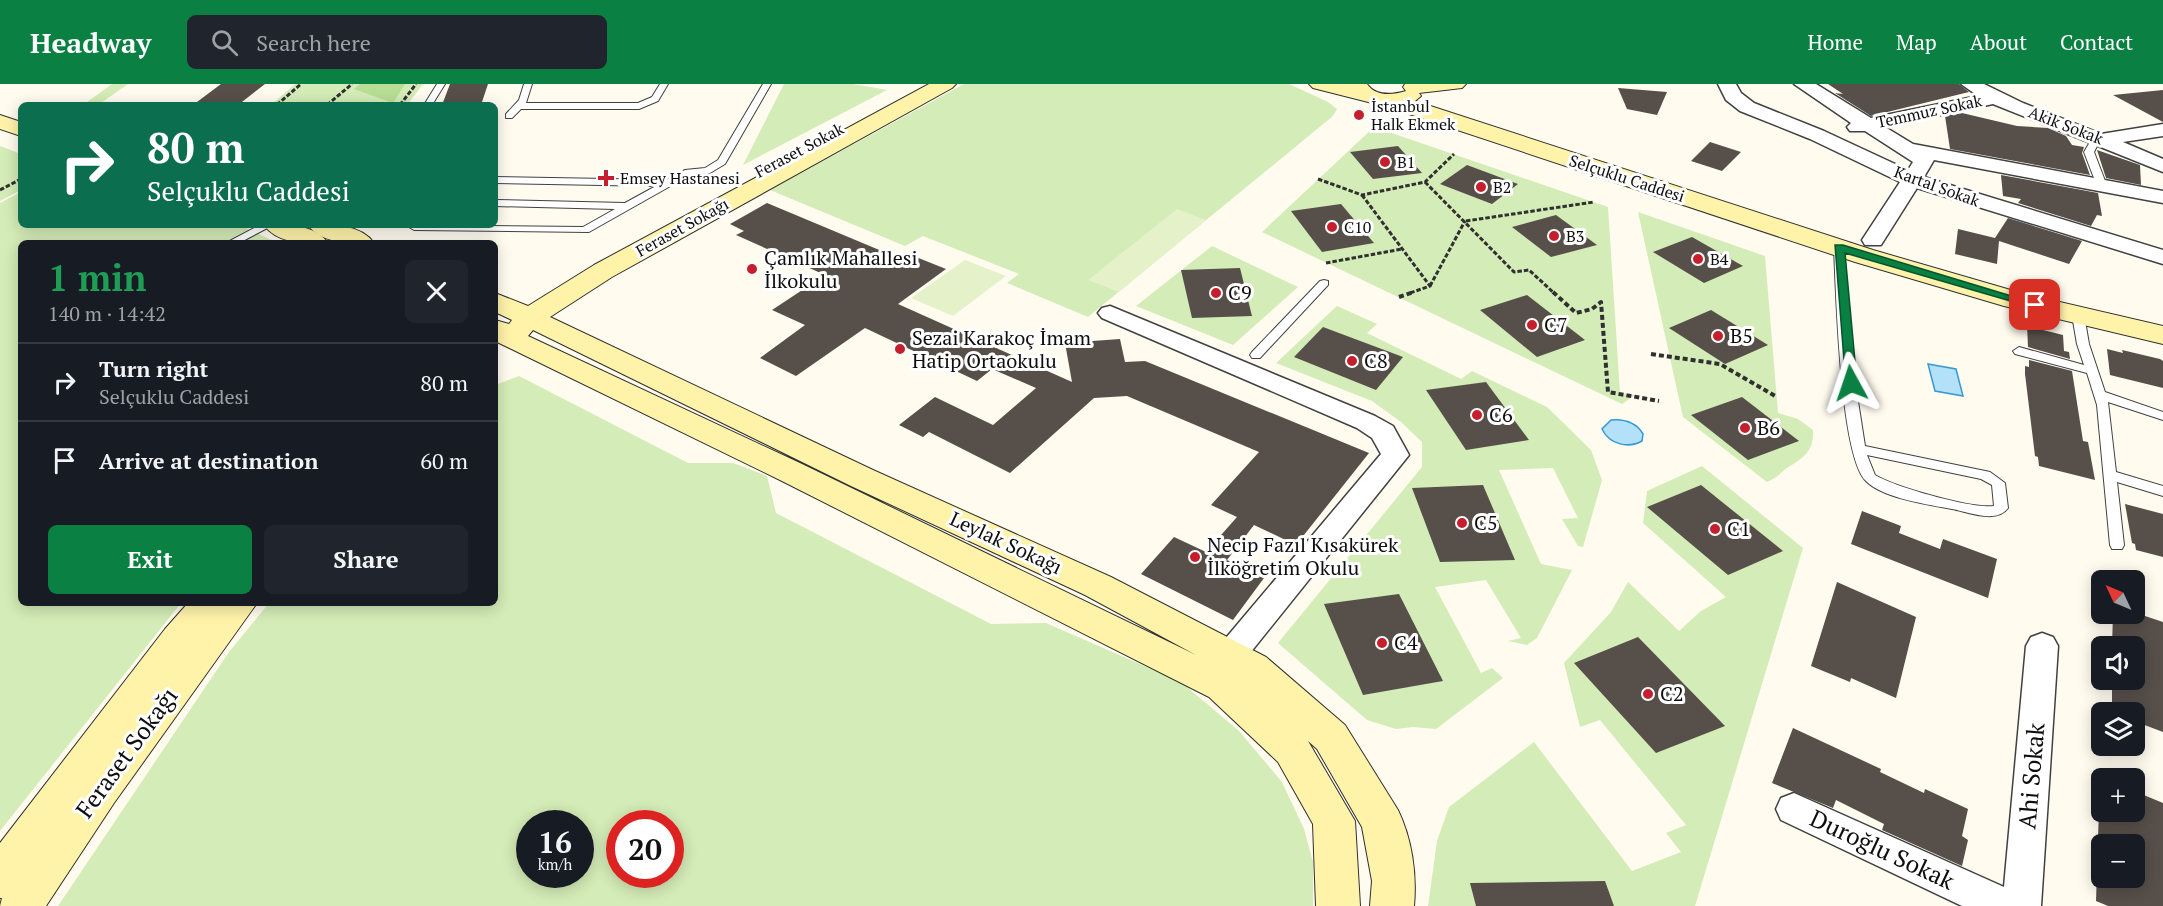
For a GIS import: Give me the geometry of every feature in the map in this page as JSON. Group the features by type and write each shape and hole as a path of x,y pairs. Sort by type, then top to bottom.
{"street":[{"name":"Feraset Sokak","path":"504,326 683,212 922,84"},
{"name":"Feraset Sokağı","path":"504,326 945,84"},
{"path":"1320,84 1359,89"},
{"path":"1389,100 1405,98 1413,87 1455,84"},
{"name":"Kartal Sokak","path":"1726,84 1733,96 1747,107 1817,135 1913,180 2163,257"},
{"path":"1803,84 1924,160 1869,248"},
{"name":"Akik Sokak","path":"1970,84 1993,98 2103,139 2163,166"},
{"name":"Selçuklu Caddesi","path":"1413,87 1458,110 1869,248 2014,300 2163,335"},
{"name":"Selçuklu Caddesi","path":"1359,89 1839,248 1869,248 2016,285 2163,317"},
{"name":"Temmuz Sokak","path":"1817,135 1993,98"},
{"path":"0,106 18,112"},
{"path":"0,122 18,128"},
{"path":"2103,139 2163,130"},
{"path":"1906,149 2163,197"},
{"path":"302,228 328,231 353,240"},
{"path":"1110,313 1366,422 1383,432 1395,455 1231,654"},
{"name":"Leylak Sokağı","path":"504,326 862,478 1098,586 1231,654 1253,668 1331,737 1383,823 1394,881 1392,906"},
{"name":"Leylak Sokağı","path":"504,326 790,472 1223,686 1292,750 1334,821 1338,906"},
{"path":"0,878 178,639 206,606"},
{"name":"Feraset Sokağı","path":"21,906 53,856 139,735 237,606"},
{"name":"Ahi Sokak","path":"2022,906 2042,646"},
{"name":"Duroğlu Sokak","path":"1794,809 2003,906"}],"lane":[{"path":"430,102 441,84"},
{"path":"509,116 523,101 528,84"},
{"path":"518,106 639,106 655,99 664,84"},
{"path":"471,228 585,230 688,172 707,171 722,162 767,84"},
{"path":"2102,186 2089,152 2093,144 2103,139"},
{"path":"498,180 666,183"},
{"path":"498,203 625,206"},
{"path":"237,240 262,228"},
{"path":"1839,248 1858,449 1860,461 1869,477 1886,488 1994,512 2001,508 1998,483 1985,475 1858,449"},
{"path":"1256,355 1324,283"},
{"path":"2078,315 2083,344 2100,395 2117,545"},
{"path":"2019,351 2092,371"},
{"path":"2100,395 2163,416"},
{"path":"2110,475 2163,491"}],"path":[{"path":"280,102 301,84"},
{"path":"331,102 352,84"},
{"path":"402,102 416,84"},
{"path":"1318,179 1362,195 1425,182 1454,154"},
{"path":"0,190 18,181"},
{"path":"1425,182 1514,272 1529,270 1576,314 1592,309 1601,302 1608,392 1659,401"},
{"path":"1362,195 1430,286"},
{"path":"1465,221 1594,202"},
{"path":"1399,297 1430,286 1465,221"},
{"path":"1326,262 1402,249"},
{"path":"1650,354 1720,364 1777,397"}],"green space":[{"path":"112,84 128,84 102,102 87,102"},
{"path":"295,84 423,84 409,102 274,102"},
{"path":"360,84 405,84 394,102 354,89"},
{"path":"784,84 853,84 887,90 743,165"},
{"path":"964,84 1289,84 1328,102 1337,109 1333,116 1088,317 1007,283 1019,274 923,236 905,246 770,190"},
{"path":"1374,127 1608,207 1620,393 1635,395 1622,404 1262,232"},
{"path":"0,146 18,153 18,192 0,201"},
{"path":"18,194 18,228 246,228 272,240 18,240 18,606 179,606 0,831 0,203"},
{"path":"1177,209 1206,220 1119,292 1088,280"},
{"path":"1638,212 1765,256 1778,413 1798,419 1813,430 1812,444 1806,454 1770,481 1767,482 1683,417"},
{"path":"1212,246 1298,287 1233,345 1136,306"},
{"path":"965,260 1006,276 953,316 911,298"},
{"path":"1337,306 1377,324 1367,333 1461,379 1472,371 1547,407 1591,450 1602,480 1583,547 1578,546 1562,519 1578,518 1553,468 1499,470 1541,564 1572,570 1537,638 1527,645 1508,641 1521,638 1486,580 1435,587 1481,673 1492,668 1503,678 1436,729 1413,727 1396,729 1367,720 1278,643 1422,467 1422,442 1401,422 1372,401 1276,363"},
{"path":"519,376 688,463 733,463 767,476 776,513 991,624 1046,623 1181,682 1239,731 1282,782 1304,829 1313,862 1313,906 58,906 229,652 267,606 498,606 498,384"},
{"path":"1702,466 1803,548 1695,906 1428,906 1437,841 1449,807 1534,742 1632,871 1681,852 1666,833 1686,825 1600,720 1580,727 1564,663 1611,612 1628,582 1679,631 1701,611 1726,597 1643,523 1647,491"}],"water":[{"path":"1928,364 1956,369 1963,396 1935,391"},
{"path":"1611,420 1633,424 1643,434 1642,441 1625,445 1609,438 1602,429"}],"building":[{"path":"221,84 265,84 242,102 197,102"},
{"path":"450,84 488,84 482,102 443,102"},
{"path":"1828,84 1959,84 1969,92 1871,116 1835,93 1843,94"},
{"path":"1618,88 1667,92 1657,115 1627,109"},
{"path":"2163,90 2163,122 2113,95"},
{"path":"1962,113 2017,126 2048,128 2066,136 2072,145 2084,147 2082,153 2090,175 1950,149 1945,116"},
{"path":"1710,142 1741,152 1722,171 1691,161"},
{"name":"B1","path":"1398,146 1422,173 1373,179 1350,152"},
{"path":"2097,150 2140,165 2141,185 2106,178"},
{"name":"B2","path":"1467,165 1518,184 1492,204 1440,184"},
{"path":"2001,175 2098,193 2102,216 2097,215 2091,226 2018,203 2021,199 2003,196"},
{"path":"767,203 908,262 916,257 946,269 898,304 1072,382 1065,343 1120,339 1125,362 1145,361 1369,453 1296,545 1254,525 1227,560 1264,578 1233,620 1141,574 1174,537 1206,552 1237,517 1211,505 1259,452 1127,396 1094,398 1010,473 929,432 923,437 899,425 935,397 993,425 1036,388 992,369 977,381 865,328 796,376 760,358 805,325 772,310 825,275 736,235 744,231 730,224"},
{"name":"C10","path":"1341,204 1374,243 1322,252 1291,211"},
{"name":"B3","path":"1556,215 1597,245 1551,257 1512,227"},
{"path":"2008,218 2082,241 2069,264 1999,241 1997,264 1955,254 1958,229 1995,238"},
{"name":"B4","path":"1692,237 1743,266 1704,283 1653,252"},
{"name":"C9","path":"1240,268 1252,316 1192,318 1181,270"},
{"name":"C7","path":"1527,295 1585,340 1537,357 1480,310"},
{"name":"B5","path":"1711,310 1768,345 1725,364 1669,328"},
{"path":"2027,326 2063,335 2064,351 2069,352 2070,359 2028,347"},
{"name":"C8","path":"1323,327 1403,357 1376,390 1294,357"},
{"path":"2107,349 2123,353 2122,350 2163,361 2163,388 2110,375"},
{"path":"2029,360 2072,371 2083,441 2088,442 2095,480 2039,466 2038,457 2035,456 2025,374 2025,366 2029,367"},
{"name":"C6","path":"1486,382 1529,440 1466,450 1426,390"},
{"name":"B6","path":"1742,397 1799,441 1748,460 1691,415"},
{"name":"C5","path":"1483,485 1515,560 1440,562 1412,488"},
{"name":"C1","path":"1701,485 1783,551 1728,575 1647,507"},
{"path":"2125,504 2163,514 2163,557 2136,550 2135,544 2132,543"},
{"path":"1862,511 1901,526 1899,533 1940,549 1943,539 1997,559 1988,598 1851,544"},
{"path":"1837,582 1916,617 1896,698 1851,678 1850,682 1811,666"},
{"name":"C4","path":"1399,594 1443,681 1363,695 1324,604"},
{"path":"2145,616 2163,622 2163,732 2145,725 2145,702 2112,702 2112,690 2145,690 2145,636 2112,636 2113,624 2145,624"},
{"name":"C2","path":"1638,637 1725,726 1656,753 1574,663"},
{"path":"1793,728 1881,769 1880,772 1924,793 1925,789 1968,809 1962,836 1968,840 1962,866 1882,830 1884,824 1836,800 1833,808 1772,783"},
{"path":"2145,796 2163,803 2163,906 2108,906 2096,901 2096,888 2145,888 2145,834 2098,834 2099,822 2145,822"},
{"path":"1605,881 1614,906 1476,906 1470,883"}],"place":[{"name":"İstanbul Halk Ekmek","path":"1359,115"},
{"name":"B1","path":"1385,162"},
{"name":"Emsey Hastanesi","path":"606,178"},
{"name":"B2","path":"1481,187"},
{"name":"C10","path":"1332,227"},
{"name":"B3","path":"1554,236"},
{"name":"B4","path":"1698,259"},
{"name":"Çamlık Mahallesi İlkokulu","path":"752,269"},
{"name":"C9","path":"1216,293"},
{"name":"C7","path":"1532,325"},
{"name":"B5","path":"1718,336"},
{"name":"Sezai Karakoç İmam Hatip Ortaokulu","path":"900,349"},
{"name":"C8","path":"1352,361"},
{"name":"C6","path":"1477,415"},
{"name":"B6","path":"1745,428"},
{"name":"C5","path":"1462,523"},
{"name":"C1","path":"1715,529"},
{"name":"Necip Fazıl Kısakürek İlköğretim Okulu","path":"1195,557"},
{"name":"C4","path":"1382,643"},
{"name":"C2","path":"1648,694"}],"route":[{"path":"1851,383 1839,248 2035,305"}]}
